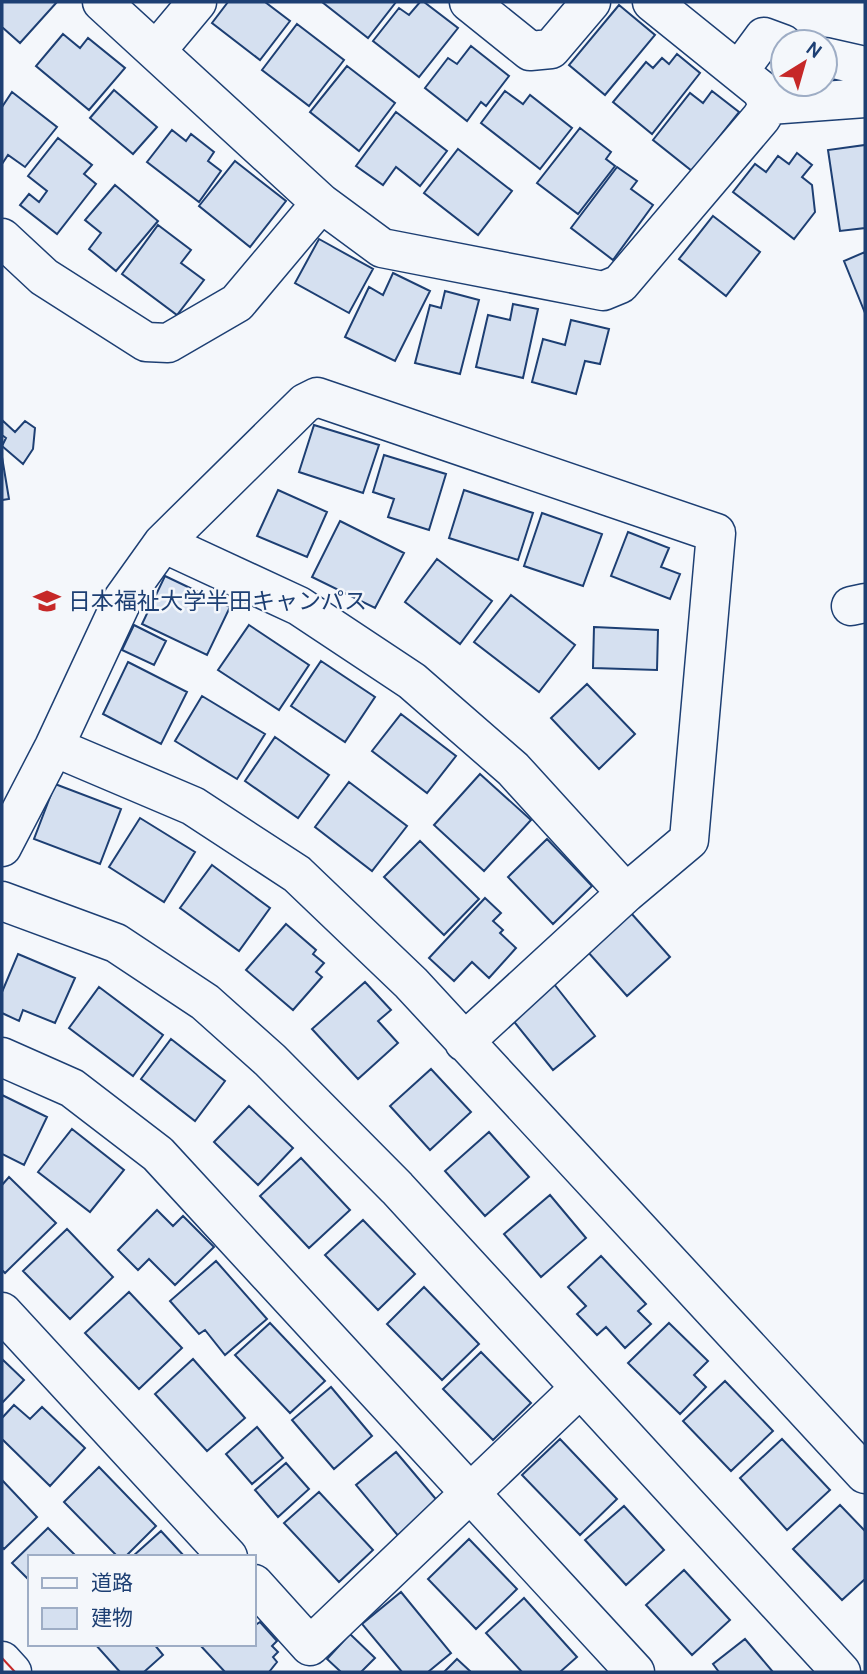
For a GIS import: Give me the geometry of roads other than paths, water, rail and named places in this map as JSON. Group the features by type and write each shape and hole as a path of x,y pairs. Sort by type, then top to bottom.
{"street":[{"path":"102,2 321,203 382,248 603,290 620,284 761,118 769,105"},
{"path":"156,51 197,2"},
{"path":"469,2 530,51 551,49 591,2"},
{"path":"652,2 761,90 769,105"},
{"path":"738,71 764,37 769,39"},
{"path":"839,60 865,66"},
{"path":"769,105 865,98"},
{"path":"2,238 44,277 146,342 168,343 237,303 321,203"},
{"path":"2,847 54,747 123,599 163,543 305,403 317,397 716,533 690,840 626,892 464,1042"},
{"path":"163,543 299,606 412,681 513,769 626,892"},
{"path":"54,747 193,806 297,874 411,983 865,1474"},
{"path":"2,901 116,943 205,1002 270,1060 397,1188 841,1672"},
{"path":"2,1057 72,1088 158,1154 470,1493 616,1666"},
{"path":"2,1312 226,1555"},
{"path":"256,1586 310,1646 580,1388"},
{"path":"2,1661 12,1672"}],"place":[{"name":"日本福祉大学半田キャンパス","path":"47,601"}]}
